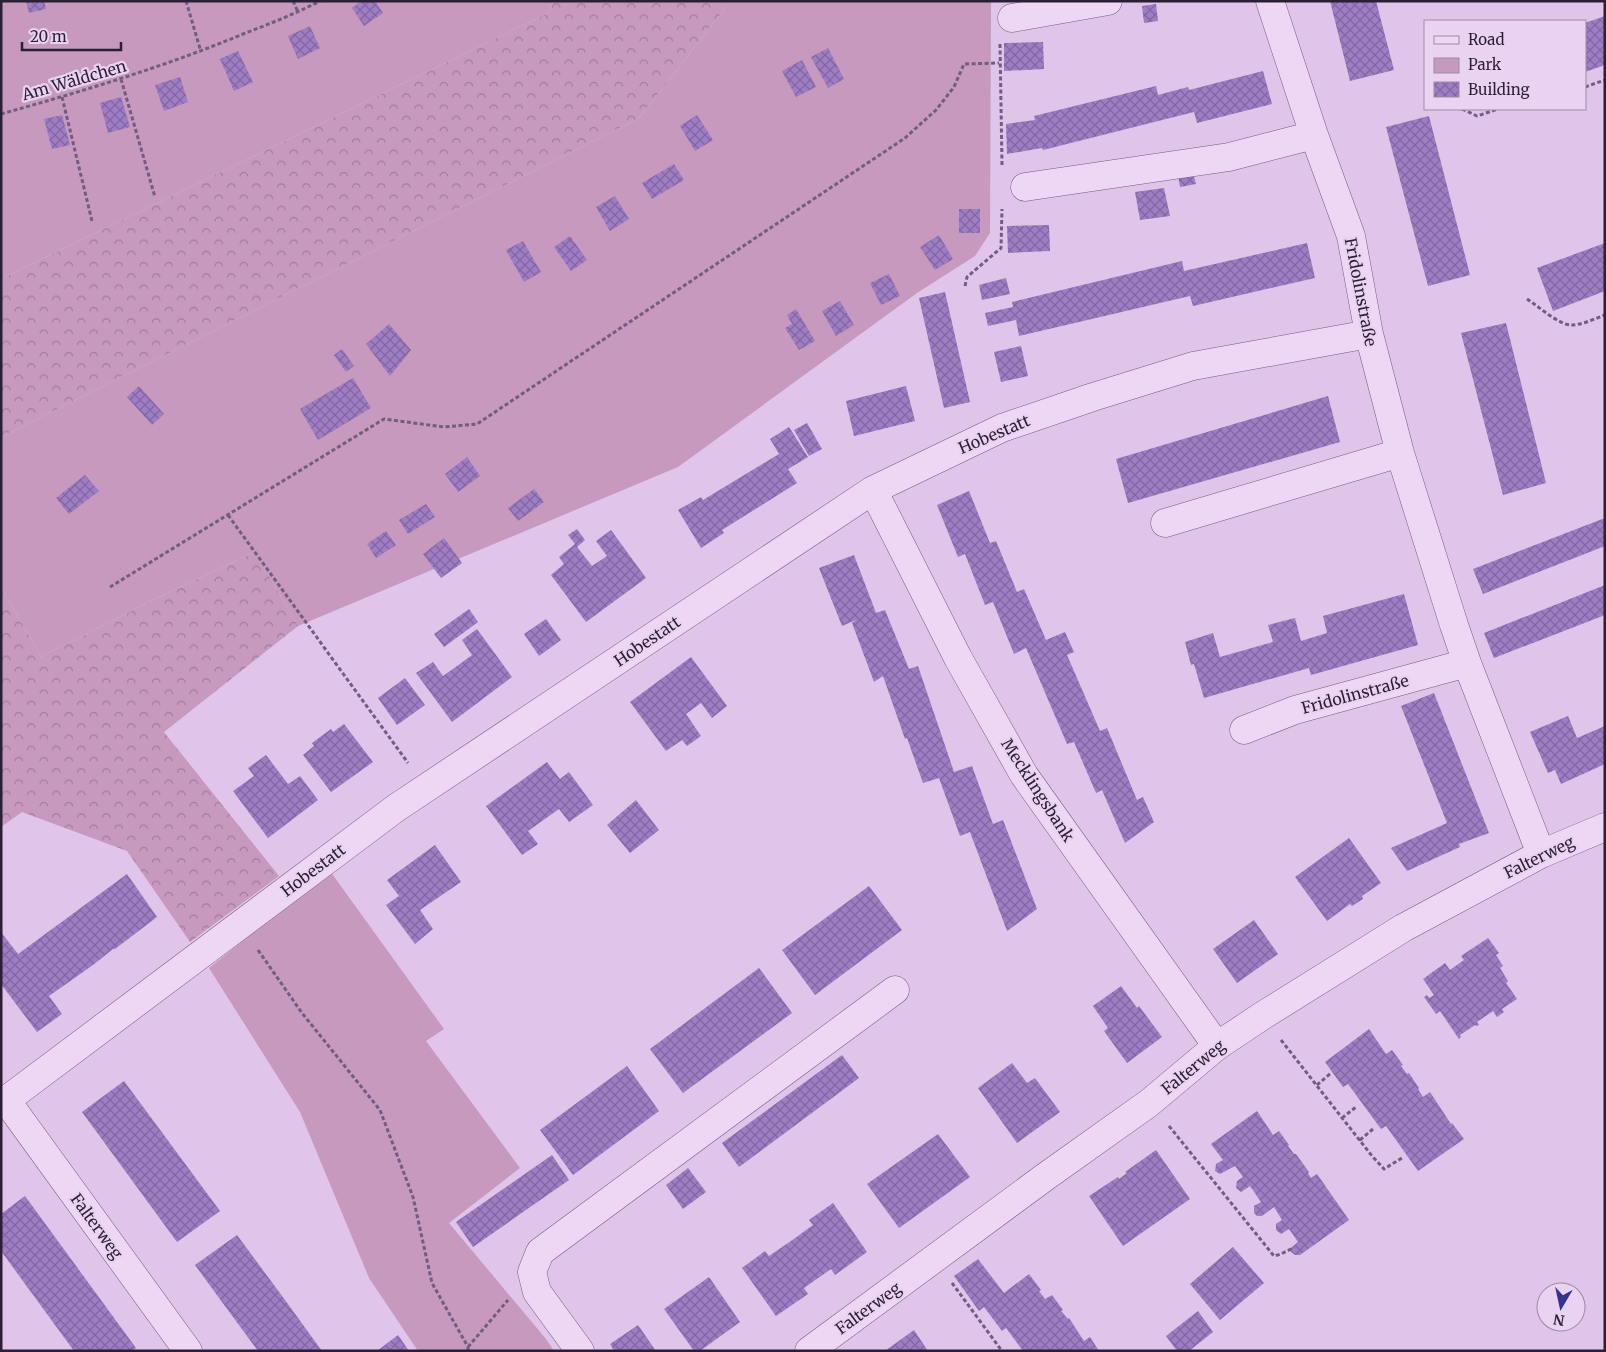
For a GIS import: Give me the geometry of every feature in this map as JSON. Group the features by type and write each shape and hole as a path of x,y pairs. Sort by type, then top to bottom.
{"street":[{"path":"1012,18 1108,1"},
{"name":"Fridolinstraße","path":"1270,1 1314,135 1351,236 1369,334 1400,453 1467,664 1541,854"},
{"path":"1014,188 1229,157 1314,135"},
{"name":"Hobestatt","path":"4,1102 396,808 874,490 1002,428 1111,391 1193,366 1369,334"},
{"path":"1166,523 1400,453"},
{"name":"Mecklingsbank","path":"874,490 958,658 1024,775 1218,1046"},
{"name":"Fridolinstraße","path":"1244,730 1295,710 1467,664"},
{"name":"Falterweg","path":"810,1351 1053,1171 1149,1103 1218,1046 1262,1016 1403,928 1541,854 1605,826"},
{"path":"580,1351 537,1292 532,1272 540,1252 895,990"},
{"name":"Falterweg","path":"4,1102 188,1351"}],"path":[{"path":"186,1 201,52"},
{"path":"293,1 298,12"},
{"name":"Am Wäldchen","path":"1,114 121,79 201,52 320,1"},
{"path":"965,286 967,276 1001,248 1014,188 999,63 1000,44 1012,18"},
{"path":"110,587 384,419 444,427 477,424 905,138 936,110 954,87 964,64 999,63"},
{"path":"121,79 155,197"},
{"path":"1586,87 1605,80"},
{"path":"62,97 92,221"},
{"path":"1464,110 1477,116 1495,110"},
{"path":"1527,299 1555,319 1569,325 1605,315"},
{"path":"228,515 426,788"},
{"path":"240,925 302,1013 380,1110 413,1197 432,1283 468,1349 532,1272"},
{"path":"1262,1016 1384,1169 1402,1158"},
{"path":"1316,1085 1331,1073"},
{"path":"1149,1103 1274,1256 1293,1248"},
{"path":"1342,1118 1356,1107"},
{"path":"1360,1140 1373,1129"},
{"path":"935,1259 1002,1351"}],"green space":[{"path":"1,1 554,1 548,13 1,279"},
{"path":"554,1 731,1 639,118 1,437 1,279 548,13"},
{"path":"731,1 991,1 990,233 975,256 917,293 678,467 298,626 255,552 157,598 41,657 1,587 1,437 639,118"},
{"path":"255,552 298,626 164,732 279,876 190,942 127,851 22,812 1,827 1,587 41,657 157,598"},
{"path":"330,871 444,1029 426,1041 520,1168 449,1223 554,1351 418,1351 369,1278 300,1112 209,968"}],"building":[{"path":"26,1 44,1 46,9 29,13"},
{"path":"361,1 375,1 383,13 364,26 352,8"},
{"path":"1330,1 1376,1 1394,70 1350,81"},
{"path":"1156,4 1158,21 1144,23 1142,6"},
{"path":"1605,16 1605,65 1586,72 1586,23"},
{"path":"310,26 320,48 298,59 288,36"},
{"path":"1043,42 1044,69 1004,71 1004,43"},
{"path":"828,48 844,79 828,88 811,57"},
{"path":"238,51 253,82 234,91 220,59"},
{"path":"802,60 816,87 796,97 782,71"},
{"path":"1263,71 1272,104 1197,123 1194,112 1043,150 1042,148 1007,154 1006,124 1035,120 1034,116 1156,86 1158,95 1188,87 1189,90"},
{"path":"180,77 188,102 164,111 155,85"},
{"path":"121,97 130,127 108,133 100,103"},
{"path":"62,115 70,145 52,149 44,119"},
{"path":"697,115 713,140 695,151 680,126"},
{"path":"1429,116 1470,275 1428,286 1386,127"},
{"path":"674,164 684,180 652,199 642,183"},
{"path":"1193,173 1196,184 1180,187 1178,175"},
{"path":"1164,188 1170,216 1140,220 1135,192"},
{"path":"615,196 629,219 610,231 596,207"},
{"path":"959,209 980,209 980,233 959,233"},
{"path":"1049,225 1050,251 1008,253 1007,226"},
{"path":"939,235 953,259 935,270 920,247"},
{"path":"570,236 587,260 571,271 554,247"},
{"path":"523,241 541,272 524,282 506,250"},
{"path":"1307,243 1315,278 1193,306 1190,296 1019,336 1016,320 988,326 985,313 1013,307 1012,302 1182,261 1184,271"},
{"path":"1605,243 1605,291 1553,311 1537,268"},
{"path":"889,274 900,296 881,305 870,283"},
{"path":"1006,278 1010,294 982,300 979,285"},
{"path":"945,292 970,402 944,408 919,298"},
{"path":"840,301 854,325 836,336 822,311"},
{"path":"796,309 815,341 799,350 785,328 792,324 787,315"},
{"path":"1506,323 1546,483 1503,495 1461,333"},
{"path":"389,324 411,350 390,376 366,344"},
{"path":"1021,346 1028,376 1001,382 994,352"},
{"path":"342,349 354,366 346,372 334,355"},
{"path":"353,378 371,408 318,440 300,409"},
{"path":"139,386 164,414 152,425 127,397"},
{"path":"906,386 915,421 854,436 846,401"},
{"path":"1328,396 1340,442 1128,503 1116,459"},
{"path":"807,423 822,449 809,456 794,430"},
{"path":"789,427 808,457 788,469 797,483 722,530 724,533 701,548 678,510 701,497 703,500 779,454 770,439"},
{"path":"467,457 480,476 458,492 445,474"},
{"path":"85,475 99,491 69,514 56,498"},
{"path":"534,489 544,502 518,521 508,508"},
{"path":"969,491 990,543 996,541 1017,592 1024,589 1046,640 1065,632 1074,652 1067,655 1100,731 1107,728 1137,800 1143,797 1154,822 1125,843 1102,790 1096,793 1074,742 1067,744 1026,648 1014,654 993,602 985,605 965,554 958,557 937,505"},
{"path":"426,504 435,517 408,534 399,520"},
{"path":"1605,518 1605,546 1483,594 1473,569"},
{"path":"577,529 585,540 577,547 592,566 607,556 596,541 611,530 646,578 586,622 551,575 564,564 559,557 575,544 568,535"},
{"path":"386,531 396,545 376,558 367,544"},
{"path":"444,538 462,563 441,578 423,554"},
{"path":"854,555 876,613 885,610 909,669 918,666 954,772 972,766 993,824 1003,820 1037,909 1007,931 970,832 960,836 939,778 923,783 883,676 874,682 852,623 856,620 842,626 819,568"},
{"path":"1605,585 1605,615 1494,658 1484,633"},
{"path":"1404,594 1418,645 1311,675 1309,668 1204,698 1194,664 1191,665 1185,642 1213,633 1220,657 1273,642 1268,625 1295,618 1301,641 1327,633 1323,616"},
{"path":"469,609 478,622 444,647 434,634"},
{"path":"546,619 561,640 539,656 524,634"},
{"path":"477,629 512,677 452,722 416,673 433,662 443,676 457,666 472,655 462,640"},
{"path":"691,657 727,706 712,718 701,703 686,714 701,736 687,746 682,740 666,751 630,702"},
{"path":"405,678 425,705 397,725 378,698"},
{"path":"1434,693 1489,833 1459,844 1460,847 1407,871 1391,848 1447,823 1401,706"},
{"path":"1568,716 1577,738 1605,726 1605,764 1561,784 1555,770 1548,773 1530,732"},
{"path":"344,724 373,762 331,792 303,755 314,746 312,743 331,729 333,732"},
{"path":"266,755 288,784 300,776 318,800 268,838 233,791 254,776 248,768"},
{"path":"547,762 560,779 569,772 593,805 569,822 559,809 528,831 538,844 522,855 486,806"},
{"path":"636,800 659,830 630,853 607,825"},
{"path":"1349,838 1381,883 1362,896 1363,899 1352,906 1350,904 1327,921 1295,877"},
{"path":"435,845 461,882 420,910 433,929 415,944 386,905 399,896 387,880"},
{"path":"127,874 157,917 49,996 62,1014 37,1032 1,984 1,932 18,954"},
{"path":"869,886 902,930 815,995 782,950"},
{"path":"1254,920 1278,954 1237,983 1213,949"},
{"path":"1488,938 1499,953 1496,955 1503,966 1500,968 1508,981 1506,983 1517,999 1502,1009 1504,1012 1497,1017 1493,1011 1477,1022 1479,1025 1475,1025 1460,1035 1459,1039 1440,1011 1436,1014 1424,997 1427,995 1429,998 1434,995 1423,979 1445,963 1450,970 1464,960 1461,956"},
{"path":"759,968 792,1013 683,1093 650,1049"},
{"path":"1121,986 1162,1037 1127,1063 1104,1031 1108,1028 1093,1006"},
{"path":"1369,1029 1386,1054 1392,1050 1403,1065 1401,1066 1407,1074 1409,1073 1419,1088 1423,1097 1430,1092 1451,1124 1464,1139 1418,1171 1386,1126 1381,1129 1348,1084 1343,1087 1325,1062"},
{"path":"842,1055 859,1078 739,1167 722,1143"},
{"path":"1012,1063 1027,1083 1035,1078 1060,1112 1017,1143 978,1088"},
{"path":"627,1066 659,1111 573,1175 540,1130"},
{"path":"124,1081 220,1211 177,1242 82,1112"},
{"path":"1257,1111 1273,1135 1279,1131 1288,1146 1309,1172 1311,1178 1317,1174 1349,1220 1300,1255 1295,1255 1291,1252 1291,1248 1298,1242 1289,1229 1281,1234 1276,1230 1276,1224 1282,1220 1274,1207 1262,1216 1257,1216 1254,1213 1254,1206 1261,1202 1250,1186 1241,1192 1236,1188 1237,1181 1243,1177 1235,1166 1220,1174 1215,1171 1216,1164 1223,1160 1211,1144"},
{"path":"938,1134 970,1177 899,1228 867,1184"},
{"path":"1156,1150 1190,1199 1123,1246 1089,1196 1118,1177 1119,1179 1127,1173 1125,1172"},
{"path":"552,1155 569,1180 473,1247 456,1222"},
{"path":"688,1168 706,1192 683,1209 666,1185"},
{"path":"25,1196 136,1348 132,1351 74,1351 1,1251 1,1214"},
{"path":"833,1203 867,1252 835,1275 831,1269 804,1288 808,1294 776,1316 742,1268 765,1251 769,1256 791,1241 813,1225 809,1220"},
{"path":"237,1235 322,1351 258,1351 211,1287 195,1265"},
{"path":"1233,1247 1264,1283 1220,1320 1190,1284"},
{"path":"978,1259 1004,1293 1029,1274 1045,1299 1052,1295 1063,1310 1061,1311 1069,1318 1084,1341 1090,1337 1099,1351 1023,1351 1006,1328 1002,1331 984,1307 979,1311 954,1276"},
{"path":"709,1277 740,1322 700,1351 694,1351 664,1309"},
{"path":"1198,1311 1213,1332 1189,1351 1177,1351 1166,1336"},
{"path":"638,1325 656,1351 614,1351 610,1344"},
{"path":"914,1330 928,1351 885,1351 889,1348"},
{"path":"398,1335 409,1351 377,1351"}]}
